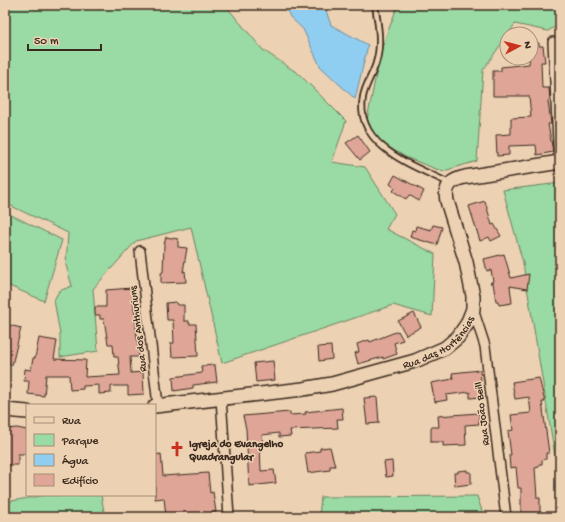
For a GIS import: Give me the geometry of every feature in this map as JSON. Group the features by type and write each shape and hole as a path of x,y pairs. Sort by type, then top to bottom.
{"street":[{"path":"449,184 456,179 465,177 559,162 553,42"},
{"name":"Rua das Hortências","path":"157,406 332,384 421,359 445,348 458,337 467,324 473,310 472,283 445,192 449,184"},
{"name":"Rua dos Anthuriuns","path":"140,250 157,406"},
{"name":"Rua João Beill","path":"473,310 485,346 506,517"},
{"path":"221,398 229,517"},
{"path":"5,410 26,412"}],"lane":[{"path":"374,5 380,33 377,61 363,97 364,116 372,138 389,153 449,184"}],"green space":[{"path":"5,5 225,5 263,50 299,74 346,121 332,162 365,167 395,214 386,229 435,254 432,316 393,305 222,363 191,227 136,241 93,289 98,351 60,357 60,334 54,300 59,291 72,286 66,265 68,233 5,203"},
{"path":"402,5 560,5 560,24 548,31 539,29 539,26 524,26 515,24 514,26 499,26 499,47 483,70 477,161 444,171 405,157 376,139 367,120 381,50 396,10"},
{"path":"560,183 560,517 556,517 556,462 523,263 503,190"},
{"path":"5,212 62,240 44,301 5,284"},
{"path":"40,496 101,496 105,517 5,517 5,502"},
{"path":"477,496 484,517 319,517 321,497"}],"water":[{"path":"285,5 324,5 331,25 368,45 355,99 320,66 303,29 290,17"}],"building":[{"path":"539,46 543,46 545,62 541,62 542,88 549,88 550,100 548,101 551,124 548,124 553,152 537,155 536,145 509,146 509,155 497,156 496,135 511,134 511,118 531,117 529,96 493,96 493,71 501,71 501,67 539,66"},
{"path":"358,135 370,152 360,160 346,143"},
{"path":"395,175 424,191 419,201 409,195 406,199 393,191 395,188 390,184"},
{"path":"485,201 492,225 494,224 501,236 491,241 489,237 480,241 469,206"},
{"path":"433,225 442,227 437,245 410,237 412,230 415,231 416,226 431,230"},
{"path":"166,237 178,239 178,247 187,248 183,272 185,271 186,282 161,283"},
{"path":"504,254 511,278 529,274 527,289 510,286 512,303 499,305 498,301 496,301 493,283 490,283 493,281 491,270 487,271 484,259"},
{"path":"132,288 139,357 130,357 131,373 143,372 144,394 128,395 128,386 111,386 111,393 99,394 99,385 83,386 83,389 70,390 69,375 46,375 44,396 28,394 29,381 24,381 25,369 31,370 39,338 57,341 54,359 86,360 85,377 120,375 118,357 114,357 113,344 108,344 104,319 100,319 100,315 95,315 95,307 106,307 106,290"},
{"path":"176,302 177,305 184,305 184,321 189,321 189,324 196,324 198,356 172,357 171,343 174,343 173,320 167,320 166,303"},
{"path":"414,313 421,327 406,335 398,321"},
{"path":"5,324 21,328 12,365 5,363"},
{"path":"398,331 403,340 394,343 397,354 383,359 383,357 358,364 355,353 359,352 357,344 369,340 370,342"},
{"path":"331,346 332,359 319,361 318,347"},
{"path":"273,361 275,380 256,382 254,363"},
{"path":"215,365 217,382 193,385 193,388 174,391 173,377 202,373 201,366"},
{"path":"480,370 481,381 479,382 481,397 470,398 470,392 446,395 447,400 435,402 431,383 453,379 452,373"},
{"path":"539,378 545,402 542,402 549,453 546,453 546,459 542,460 542,464 539,464 539,467 535,468 537,498 540,498 540,513 521,513 521,488 518,488 516,467 510,468 509,455 511,455 508,431 513,430 511,415 531,413 529,397 515,399 512,382"},
{"path":"377,397 379,423 367,424 364,398"},
{"path":"342,408 343,419 337,419 338,428 290,430 291,436 279,437 279,433 262,435 263,447 260,447 261,471 274,470 276,483 249,486 246,429 243,416 290,412 290,415 306,414 305,412"},
{"path":"479,413 479,424 465,425 466,445 443,446 443,442 431,442 431,427 439,427 438,416"},
{"path":"17,428 26,430 26,454 18,454 18,465 5,465 5,429"},
{"path":"330,447 335,466 330,466 330,470 308,473 305,453 320,451 320,448"},
{"path":"161,454 163,476 208,473 210,493 213,492 216,512 211,512 212,517 166,517 164,498 155,499 156,455"},
{"path":"392,461 393,476 386,477 384,462"},
{"path":"467,470 467,472 471,472 471,484 455,486 454,473"}],"place":[{"name":"Igreja do Evangelho Quadrangular","path":"177,449"}]}
